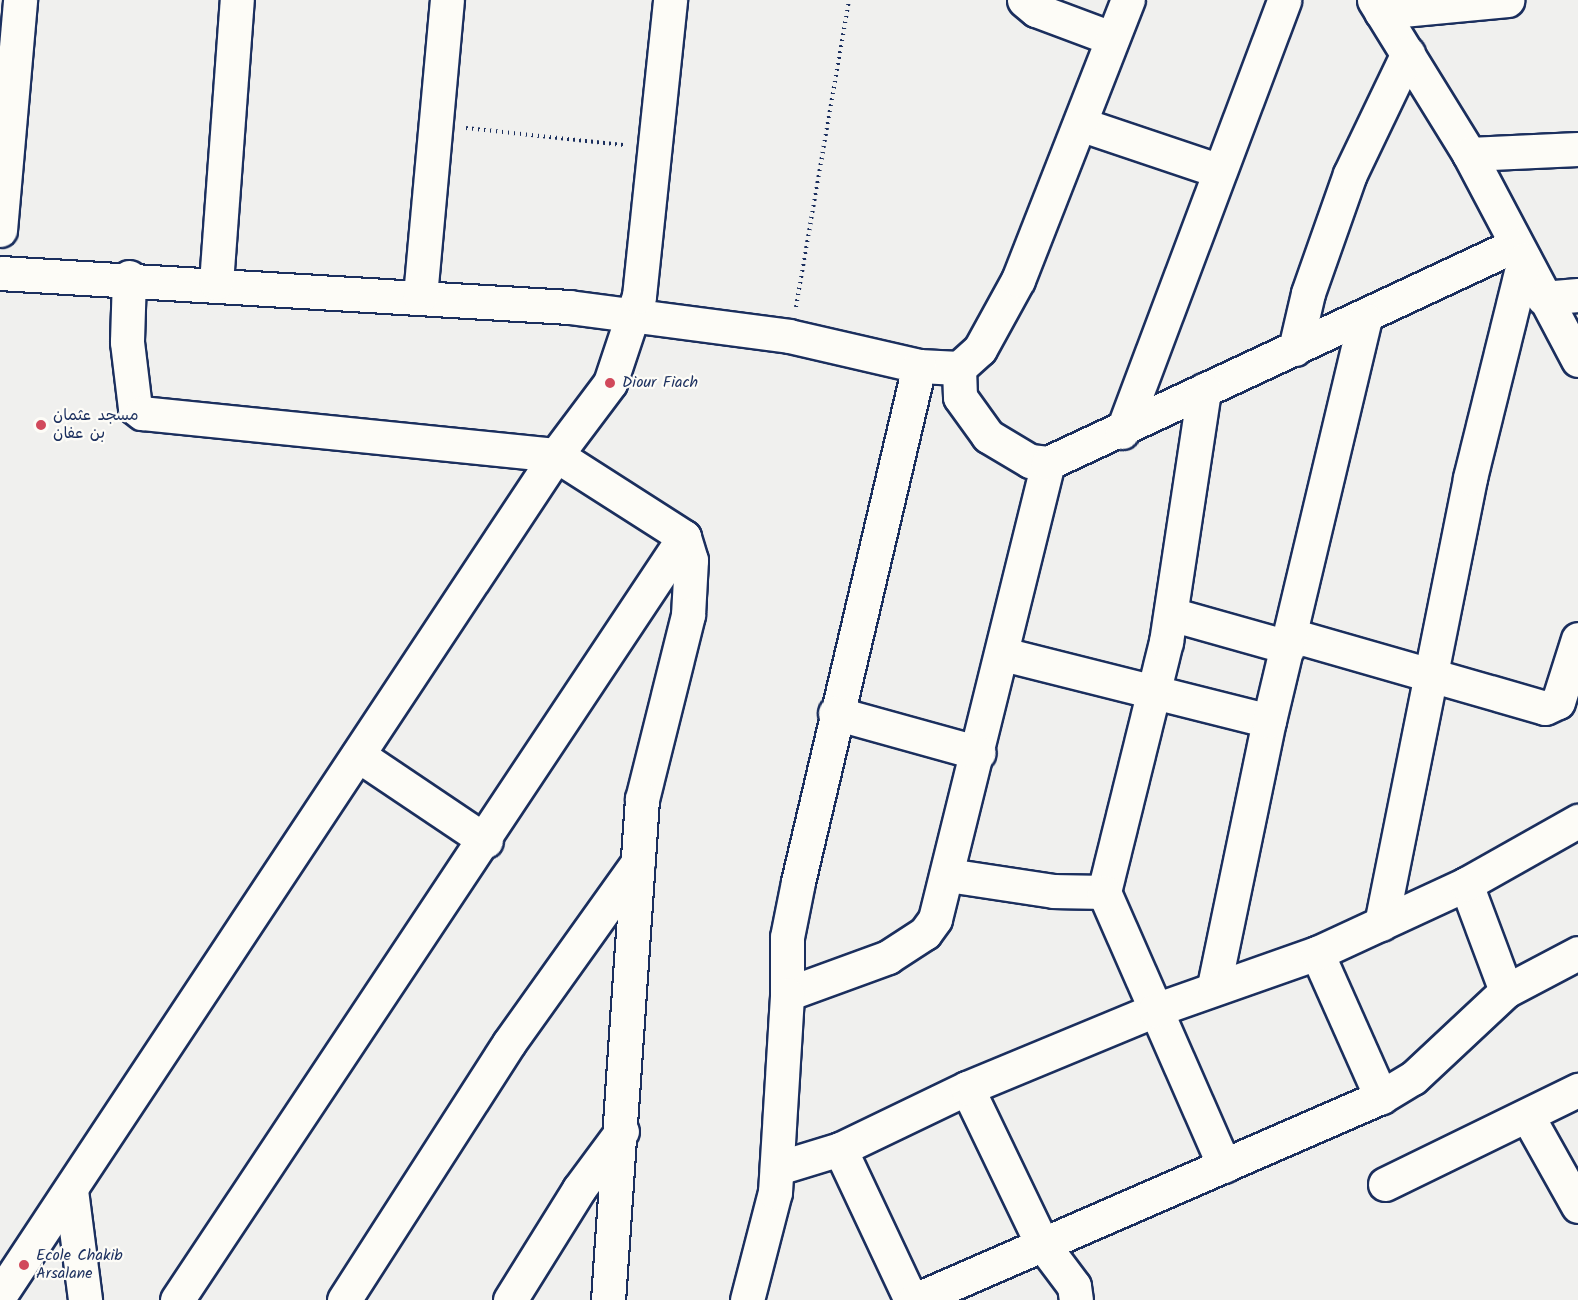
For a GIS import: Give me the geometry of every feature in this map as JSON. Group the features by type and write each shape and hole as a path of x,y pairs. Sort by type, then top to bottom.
{"street":[{"path":"0,230 20,0"},
{"path":"216,283 237,0"},
{"path":"420,296 447,0"},
{"path":"0,1295 556,455 610,382 632,315 670,0"},
{"path":"0,273 129,277 420,296 632,315 789,336 919,366 959,368 980,349 1003,310 1080,124 1111,38 1128,0"},
{"path":"1122,432 1217,170 1284,0"},
{"path":"1507,0 1378,6 1469,154 1543,298 1578,360"},
{"path":"1020,2 1111,38"},
{"path":"1295,349 1308,293 1350,174 1408,53"},
{"path":"1080,124 1217,170"},
{"path":"1469,154 1578,149"},
{"path":"959,368 960,397 988,436 1030,461 1048,463 1122,432 1204,390 1295,349 1519,252"},
{"path":"1381,924 1470,478 1519,252"},
{"path":"129,277 127,342 135,408 142,413 556,455 684,537 691,560 687,615 645,778 622,1131 608,1300"},
{"path":"1543,298 1578,295"},
{"path":"1214,986 1269,721 1365,319"},
{"path":"747,1300 778,1168 787,994 787,937 835,713 919,366"},
{"path":"1204,390 1171,614 1156,692 1104,891 1224,1166"},
{"path":"787,994 912,943 935,919 980,753 1048,463"},
{"path":"177,1300 486,841 684,537"},
{"path":"1171,614 1433,672 1551,708 1578,639"},
{"path":"1003,654 1269,721"},
{"path":"835,713 980,753"},
{"path":"358,755 486,841"},
{"path":"778,1168 840,1149 967,1088 1214,986 1317,953 1466,884 1578,821"},
{"path":"345,1300 509,1043 638,862"},
{"path":"948,875 1054,891 1104,891"},
{"path":"1466,884 1506,991"},
{"path":"1317,953 1381,1096"},
{"path":"840,1149 913,1300 1041,1242 1224,1166 1381,1096 1413,1078 1506,991 1578,953"},
{"path":"967,1088 1041,1242 1074,1286 1076,1300"},
{"path":"1385,1184 1528,1117 1578,1090"},
{"path":"1528,1117 1578,1206"},
{"path":"510,1300 579,1188 622,1131"},
{"path":"71,1190 85,1299"}],"path":[{"path":"789,336 849,0"},
{"path":"436,126 653,150"}],"place":[{"name":"Diour Fiach","path":"610,383"},
{"name":"مسجد عثمان بن عفان","path":"41,425"},
{"name":"Ecole Chakib Arsalane","path":"24,1265"}]}
